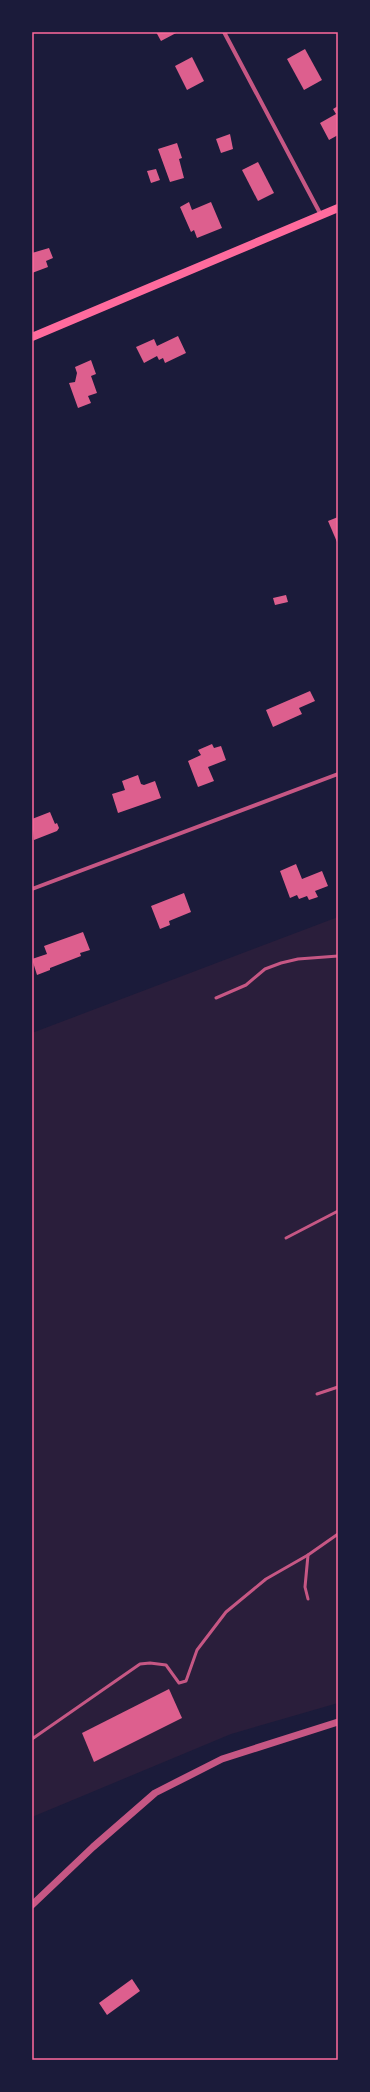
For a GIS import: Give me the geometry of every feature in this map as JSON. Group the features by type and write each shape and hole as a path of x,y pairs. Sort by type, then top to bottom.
{"main road":[{"path":"32,337 338,208"}],"street":[{"path":"224,32 321,216"},
{"path":"32,889 338,774"},
{"path":"32,1905 92,1847 155,1793 222,1759 338,1722"}],"lane":[{"path":"216,998 246,985 264,969 281,963 298,959 338,956"},
{"path":"286,1238 338,1211"},
{"path":"317,1394 338,1387"},
{"path":"32,1739 140,1664 150,1663 166,1665 179,1683 186,1681 197,1650 215,1624 226,1612 266,1579 308,1555 338,1534"},
{"path":"308,1555 305,1587 308,1599"}],"shaded area":[{"path":"338,917 338,1703 231,1734 32,1817 32,1033"}],"building":[{"path":"156,32 178,32 161,41"},
{"path":"305,49 322,80 304,90 287,59"},
{"path":"192,57 204,81 187,90 175,66"},
{"path":"338,106 338,135 329,140 320,123 336,114 333,109"},
{"path":"230,134 233,149 221,153 216,139"},
{"path":"177,143 182,158 179,159 184,178 170,182 158,149"},
{"path":"258,162 274,193 258,201 242,170"},
{"path":"156,169 160,180 151,183 147,171"},
{"path":"189,202 192,210 211,202 222,228 197,238 194,230 191,232 180,207"},
{"path":"49,248 53,258 46,261 48,267 32,273 32,253"},
{"path":"178,336 186,353 165,363 163,358 159,360 157,356 144,363 136,347 154,339 157,346"},
{"path":"91,360 96,374 91,376 97,393 88,396 91,403 78,408 69,383 75,382 77,373 75,367"},
{"path":"338,517 338,541 337,542 328,521"},
{"path":"286,595 288,602 275,605 273,598"},
{"path":"310,691 315,701 299,708 302,714 273,727 266,710"},
{"path":"212,744 214,748 221,746 226,760 208,767 214,781 198,787 188,761 201,755 198,750"},
{"path":"138,775 141,784 144,785 155,781 161,798 118,813 112,794 125,790 122,781"},
{"path":"50,812 55,824 57,823 59,828 57,831 34,840 32,819"},
{"path":"296,864 302,879 322,871 328,886 315,891 318,897 309,900 307,896 299,899 297,895 290,898 280,871"},
{"path":"184,893 191,912 169,921 170,925 160,929 151,906"},
{"path":"83,932 90,950 80,953 81,956 50,968 50,970 37,975 32,959 47,954 44,946"},
{"path":"169,1689 182,1718 94,1762 82,1733"},
{"path":"132,1979 140,1991 107,2015 99,2003"}]}
